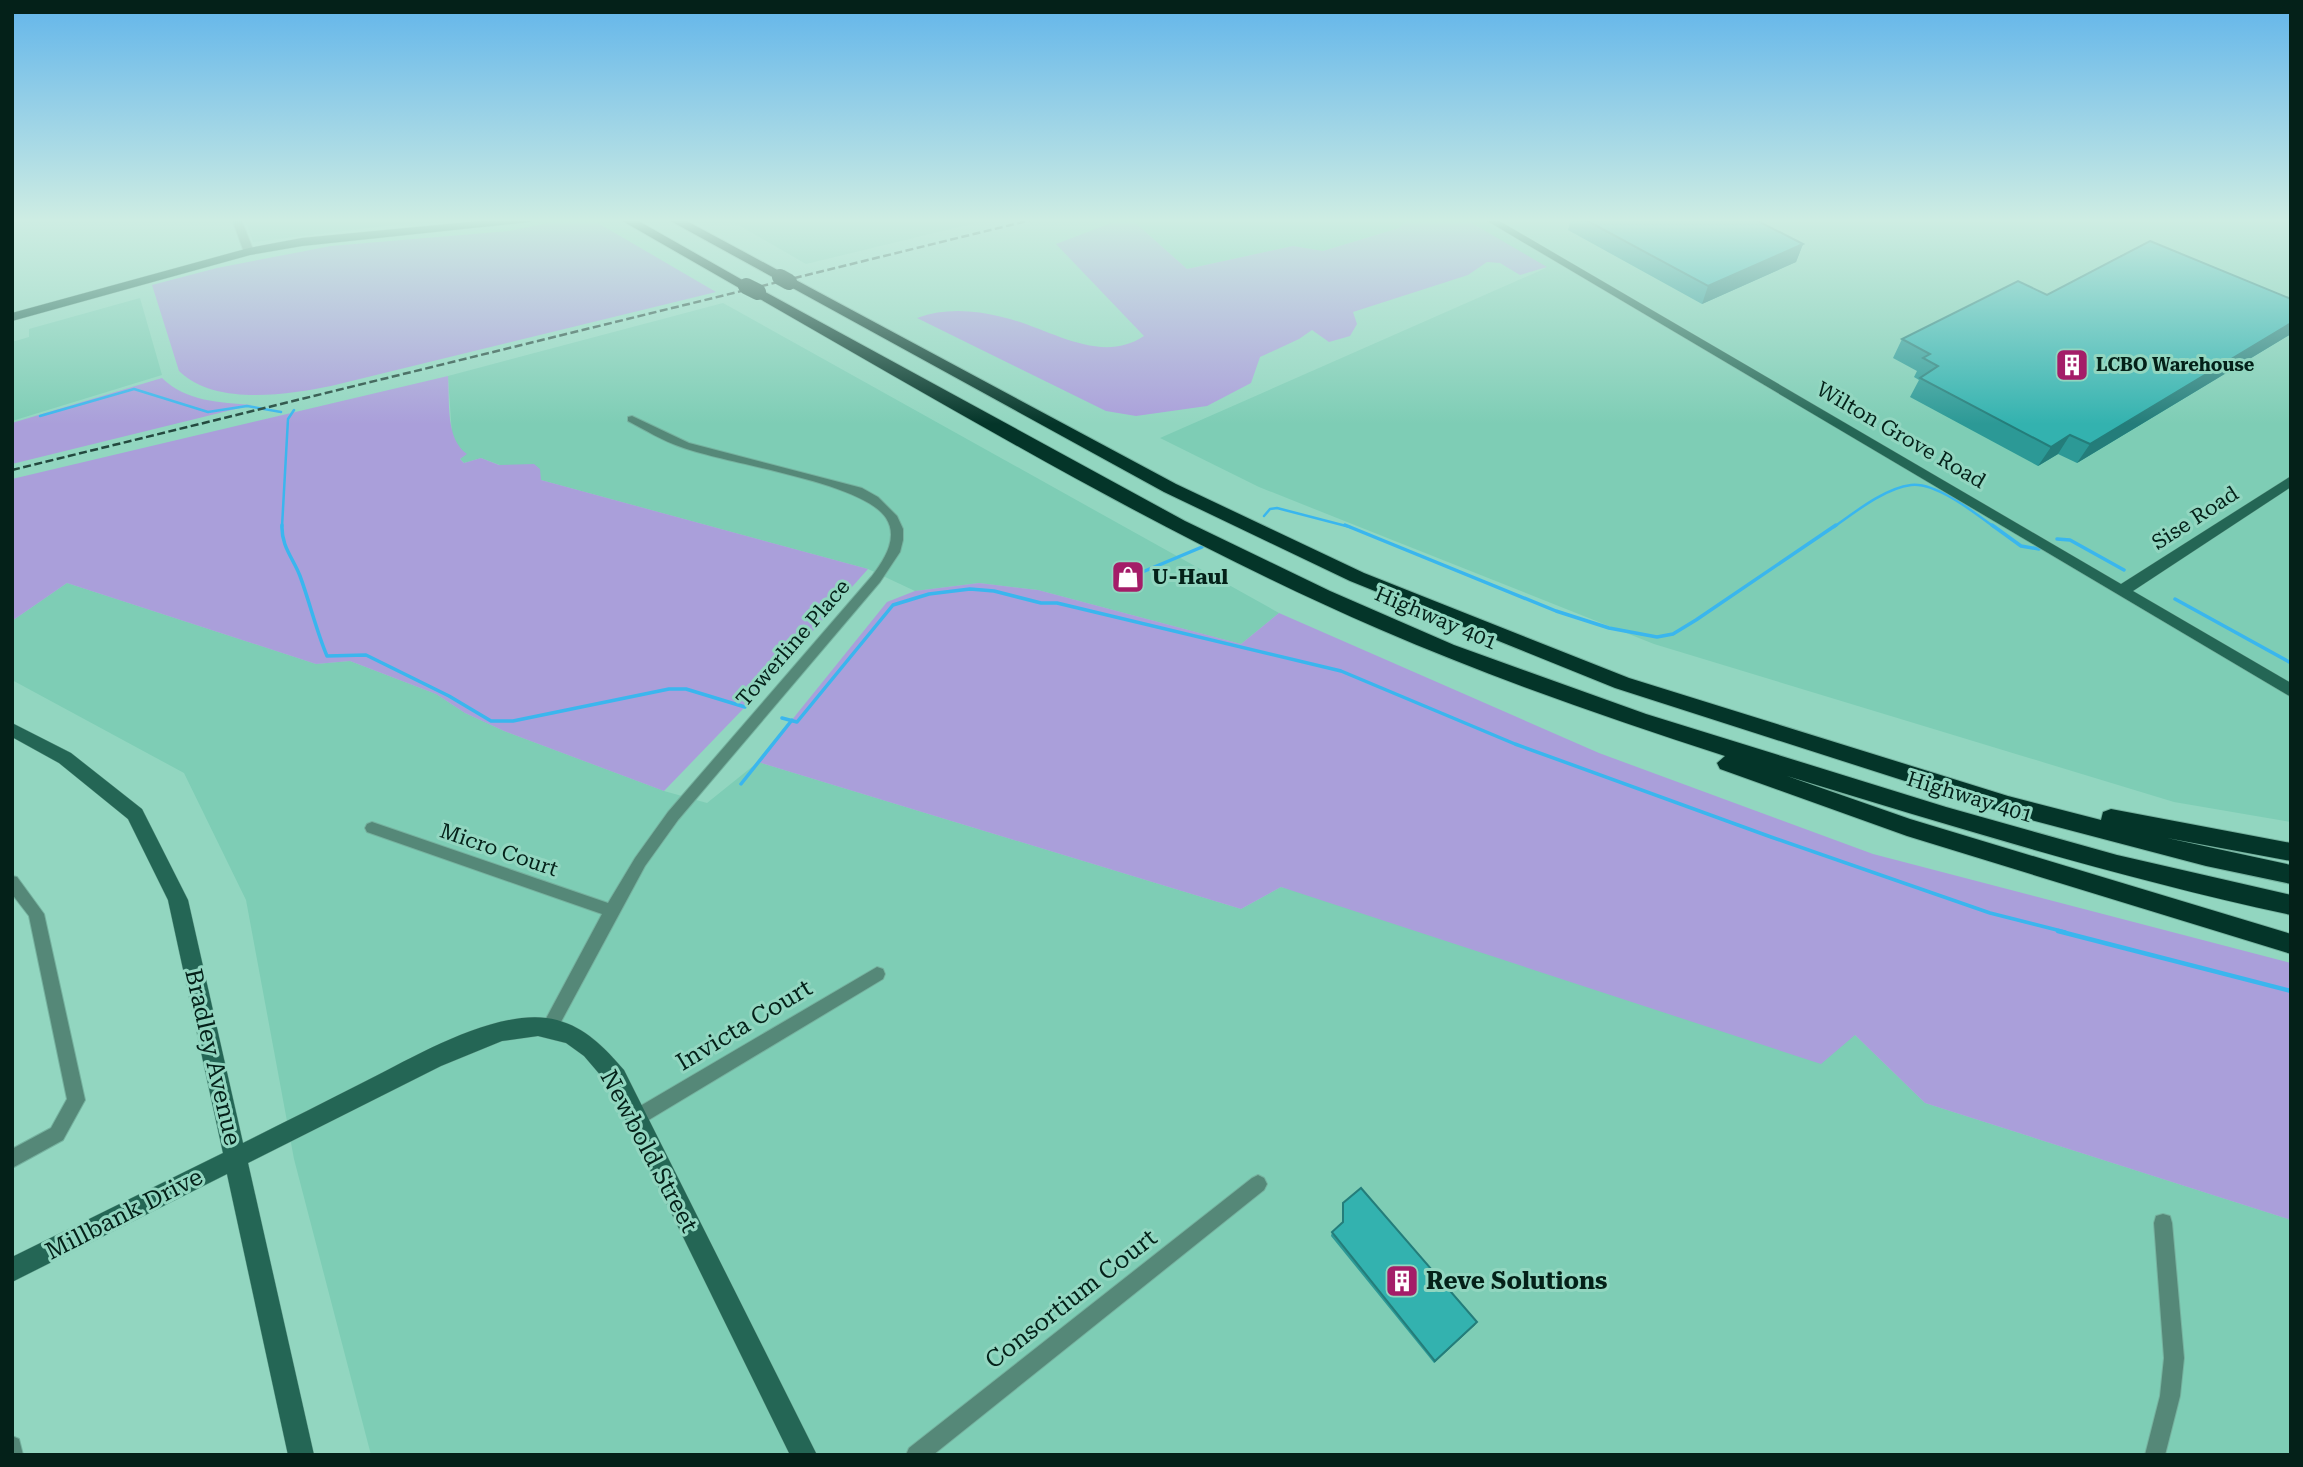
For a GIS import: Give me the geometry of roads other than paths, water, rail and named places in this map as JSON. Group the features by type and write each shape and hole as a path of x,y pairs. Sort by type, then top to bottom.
{"highway":[{"name":"Highway 401","path":"749,287 1107,488 1200,536 1338,603 1481,665 1588,704 2012,836 2210,889 2291,905"},
{"name":"Highway 401","path":"799,287 1170,488 1357,577 1622,682 2008,805 2206,857 2291,875"},
{"path":"1588,704 1640,731 1907,827 2291,944"},
{"path":"1877,764 1909,765 2116,820 2291,852"}],"main road":[{"path":"12,317 120,287"},
{"name":"Wilton Grove Road","path":"1605,287 2291,691"},
{"name":"Sise Road","path":"2122,591 2291,480"},
{"name":"Bradley Avenue","path":"12,729 65,758 135,814 178,900 301,1455"},
{"name":"Newbold Street","path":"235,1158 433,1059 479,1039 524,1027 548,1028 574,1036 592,1049 615,1077 804,1455"},
{"name":"Millbank Drive","path":"12,1270 235,1158"}],"street":[{"name":"Towerline Place","path":"548,1028 640,862 673,816 890,563 899,538 894,519 883,505 858,491 685,445 632,419"},
{"name":"Micro Court","path":"372,828 612,911"},
{"path":"12,881 36,914 76,1100 57,1134 12,1159"},
{"name":"Invicta Court","path":"636,1118 877,974"},
{"name":"Consortium Court","path":"916,1455 1258,1184"},
{"path":"2155,1455 2170,1396 2174,1358 2163,1223"},
{"path":"12,1446 13,1455"}],"waterway":[{"path":"40,416 134,389 208,412 247,406 281,412"},
{"path":"282,527 288,419 294,410"},
{"path":"1834,527 1881,496 1911,485 1921,485 1943,493 1994,527"},
{"path":"1264,516 1270,509 1277,508 1350,527"},
{"path":"1345,525 1350,527"},
{"path":"1350,527 1556,611 1609,628 1657,637 1673,634 1696,620 1836,525"},
{"path":"1992,525 2021,546 2039,549"},
{"path":"282,527 285,546 300,576 327,656 366,655 449,696 491,721 513,721 669,689 686,689 745,707"},
{"path":"2057,539 2070,540 2124,570"},
{"path":"1140,573 1202,547"},
{"path":"792,721 797,722 893,605 929,594 970,589 994,591 1041,603 1057,603 1341,671 1515,744 1771,837 1990,913 2065,932"},
{"path":"2175,599 2291,663"},
{"path":"782,718 792,721"},
{"path":"741,784 792,721"},
{"path":"2058,931 2291,991"}],"railway":[{"path":"12,470 756,287"}],"place":[{"name":"LCBO Warehouse","path":"2072,365"},
{"name":"U-Haul","path":"1128,577"},
{"name":"Reve Solutions","path":"1402,1281"}]}
